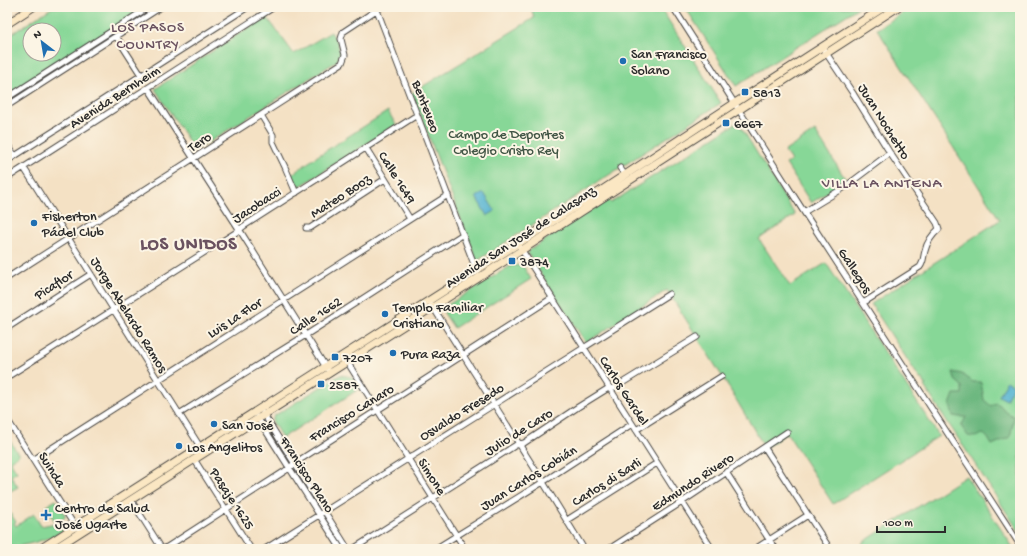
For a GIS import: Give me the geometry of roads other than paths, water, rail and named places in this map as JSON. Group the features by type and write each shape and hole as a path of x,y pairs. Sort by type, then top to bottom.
{"main road":[{"path":"7,24 33,7"},
{"name":"Avenida San José de Calasanz","path":"520,247 625,175 884,7"},
{"name":"Avenida San José de Calasanz","path":"40,549 63,543 77,530 520,247 740,110 898,7"},
{"name":"Avenida San José de Calasanz","path":"77,530 131,500 194,459 202,450"}],"street":[{"path":"7,98 149,7"},
{"path":"7,106 161,7"},
{"path":"7,161 248,7"},
{"name":"Avenida Bernheim","path":"7,178 274,7"},
{"name":"Gallegos","path":"673,7 1020,545"},
{"name":"Benteveo","path":"379,8 417,115 478,274"},
{"name":"Tero","path":"7,278 342,63 345,55 341,39 343,32 379,8"},
{"path":"116,36 141,75"},
{"name":"Juan Nochetto","path":"822,47 937,223 939,229 929,240 923,262 920,267 863,303"},
{"path":"148,88 240,229 328,370"},
{"path":"261,115 273,135 273,142 296,192"},
{"name":"Jacobacci","path":"7,377 417,115"},
{"path":"7,144 15,156"},
{"name":"Calle 1649","path":"366,148 410,219"},
{"path":"804,212 842,189 890,153"},
{"name":"Jorge Abelardo Ramos","path":"24,168 202,450"},
{"path":"620,168 625,175"},
{"name":"Mateo Booz","path":"306,228 310,228 386,179"},
{"name":"Luis La Flor","path":"33,460 448,195"},
{"name":"Calle 1662","path":"180,414 463,234"},
{"name":"Carlos Gardel","path":"520,247 712,549"},
{"name":"Picaflor","path":"7,328 91,274"},
{"name":"Osvaldo Fresedo","path":"265,549 669,294"},
{"name":"Francisco Canaro","path":"163,549 289,468 294,463 552,298"},
{"path":"431,304 584,549"},
{"name":"Julio de Caro","path":"353,549 516,445 524,443 607,389 614,388 696,337"},
{"name":"Simone","path":"345,359 465,549"},
{"path":"636,430 722,376"},
{"name":"Francisco Plano","path":"259,414 294,463 348,549"},
{"name":"Francisco Plano","path":"259,414 289,468 341,549"},
{"name":"Suinda","path":"7,419 77,530"},
{"name":"Juan Carlos Cobián","path":"435,549 543,482 632,424"},
{"name":"Edmundo Rivero","path":"609,549 765,448 787,432"},
{"path":"765,448 830,549"},
{"name":"Pasaje 1625","path":"194,459 251,549"},
{"name":"Carlos di Sarli","path":"567,520 657,463"},
{"path":"726,472 775,549"},
{"path":"131,500 163,549"},
{"path":"754,549 808,515"},
{"path":"700,549 708,544"}],"water":[{"path":"484,193 495,211 487,216 476,197"},
{"path":"1006,381 1014,385 1006,400 999,396"}],"place":[{"name":"San Francisco Solano","path":"623,61"},
{"name":"5813","path":"745,92"},
{"name":"6667","path":"726,123"},
{"name":"Fisherton Pádel Club","path":"34,223"},
{"name":"3874","path":"512,261"},
{"name":"Templo Familiar Cristiano","path":"385,314"},
{"name":"Pura Raza","path":"393,353"},
{"name":"7207","path":"335,357"},
{"name":"2587","path":"321,384"},
{"name":"San José","path":"214,424"},
{"name":"Los Angelitos","path":"179,446"},
{"name":"Centro de Salud José Ugarte","path":"46,515"}],"district":[{"name":"LOS PASOS COUNTRY","path":"148,34"},
{"name":"VILLA LA ANTENA","path":"882,182"},
{"name":"LOS UNIDOS","path":"189,243"}],"park label":[{"name":"Campo de Deportes Colegio Cristo Rey","path":"506,142"}]}
